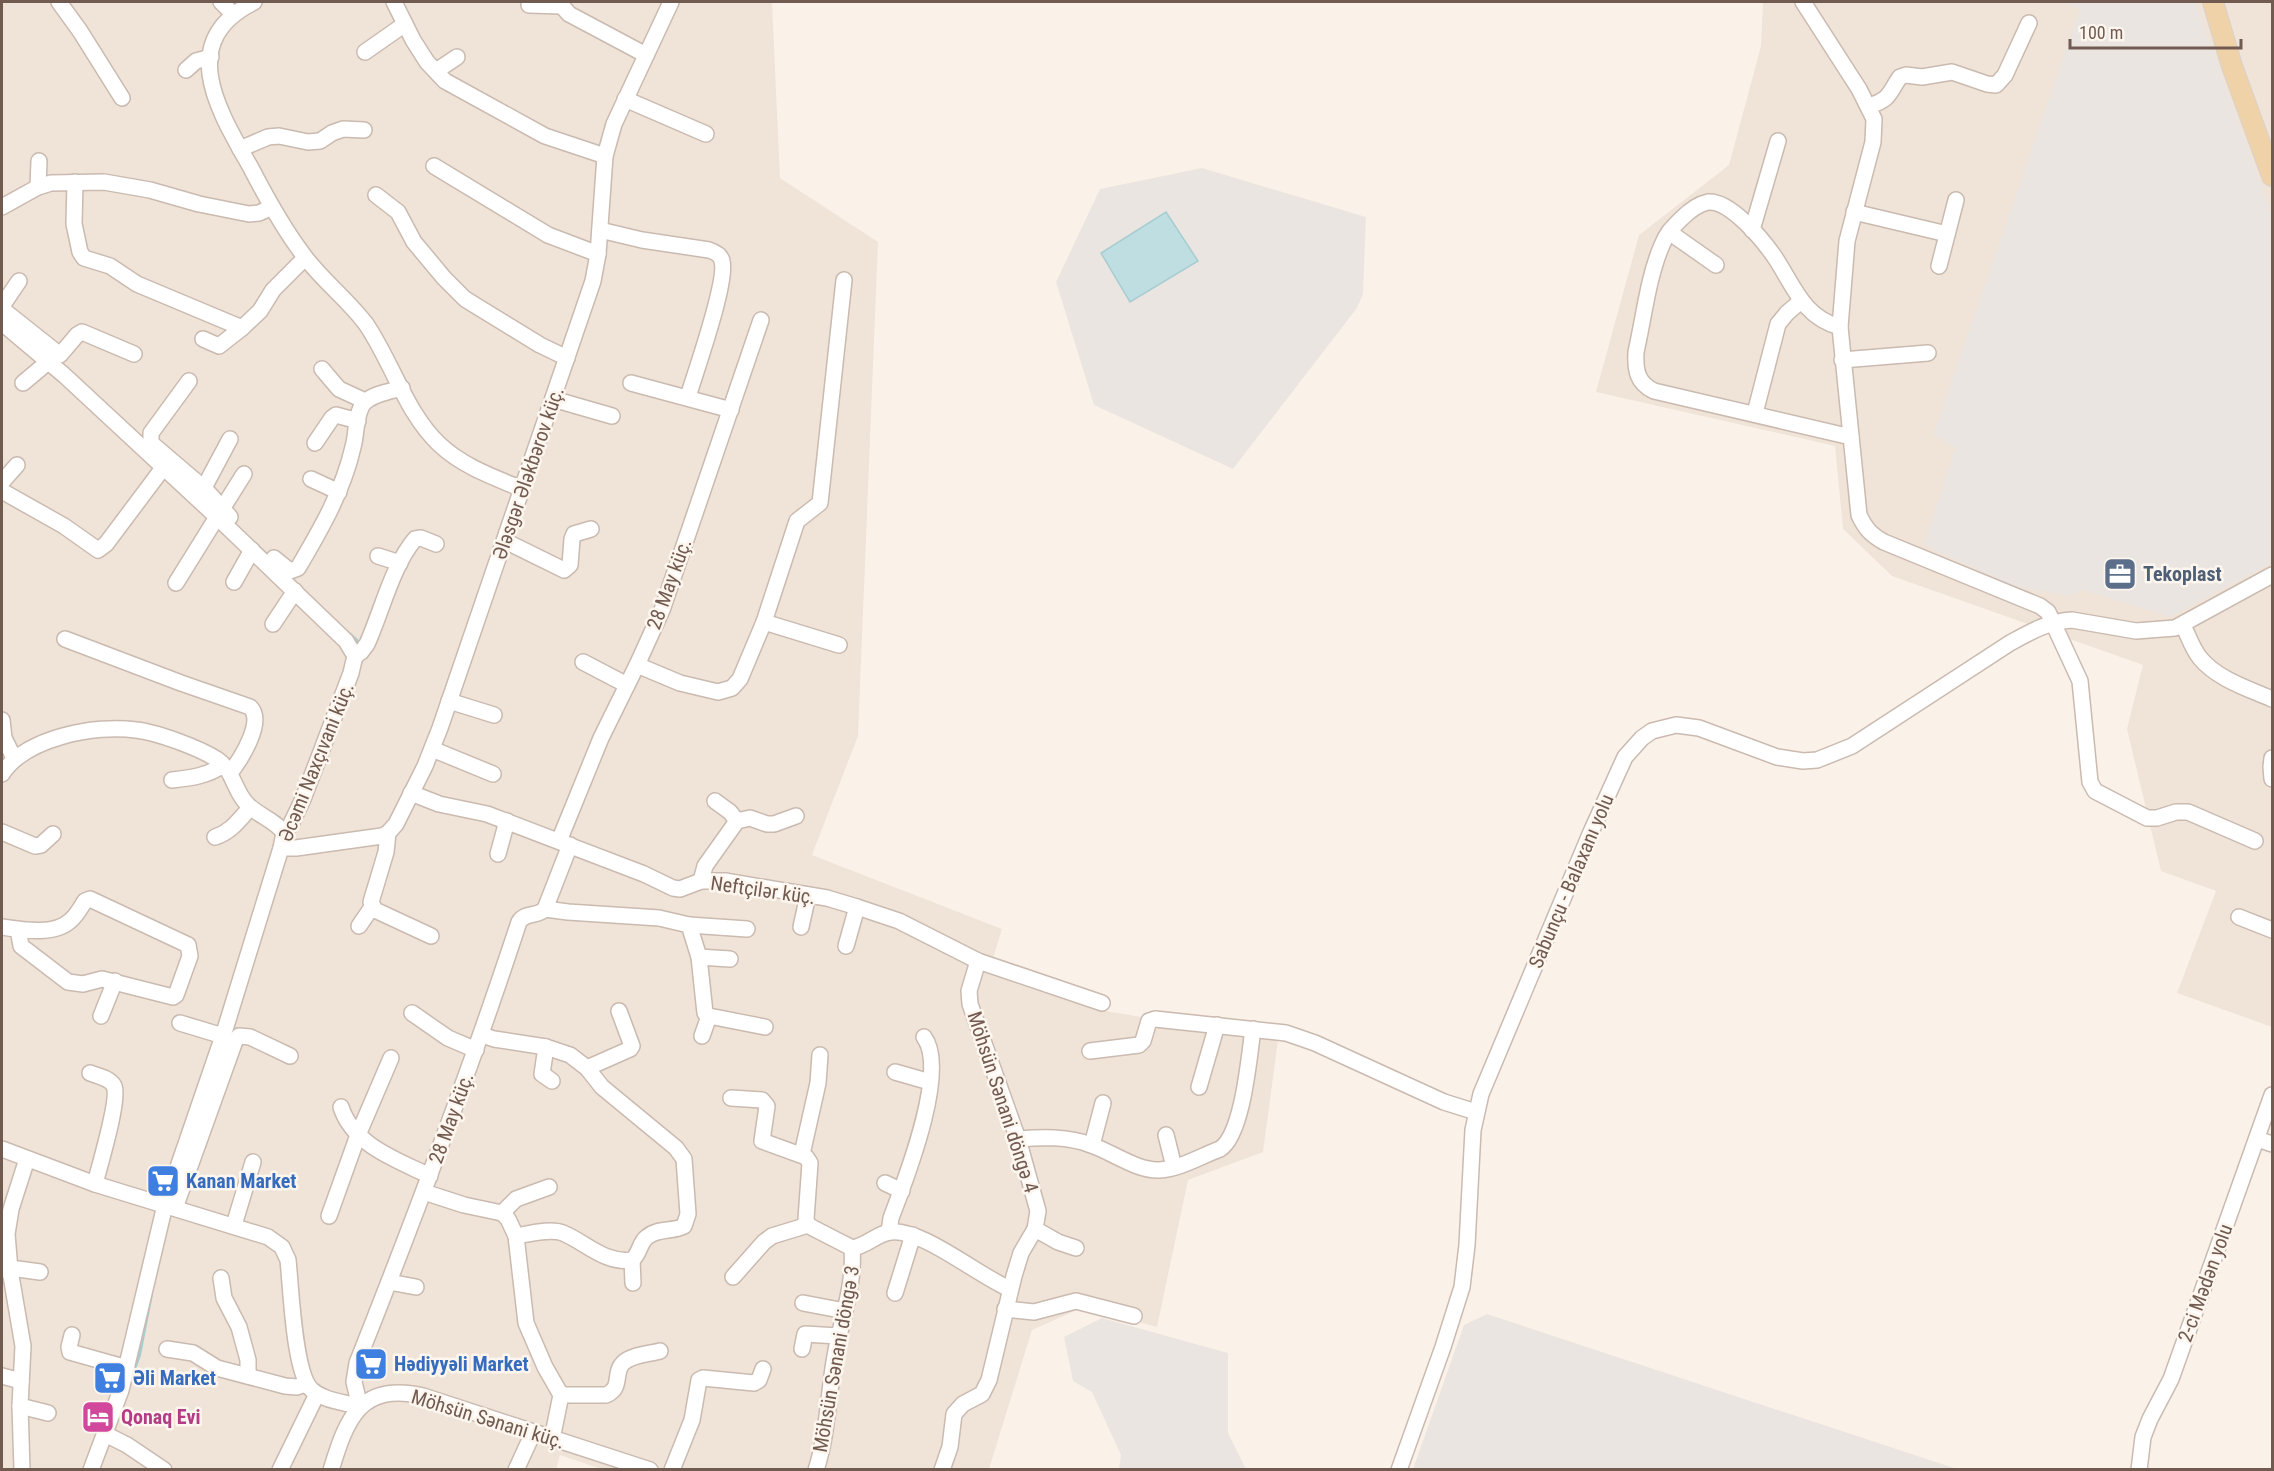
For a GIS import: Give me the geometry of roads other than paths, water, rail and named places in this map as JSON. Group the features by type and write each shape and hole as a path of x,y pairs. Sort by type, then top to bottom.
{"main road":[{"path":"2213,2 2232,66 2272,176"}],"street":[{"path":"59,2 122,98"},
{"path":"221,2 233,14"},
{"path":"254,2 233,14 221,28 211,57 209,74 213,94 221,114 240,149 272,207 305,258 360,316 375,337 421,424 438,444 457,459 522,489"},
{"path":"394,2 423,55 445,81 545,136 605,156"},
{"name":"Ələsgər Ələkbərov küç.","path":"388,833 396,824 432,749 505,541 592,281 598,254 605,156 614,124 671,2"},
{"path":"1803,2 1869,106 1874,119 1873,142 1847,241 1840,327 1859,514 1865,528 1873,536 2040,606 2048,612 2080,681 2090,782 2095,790 2147,818 2188,812 2255,842"},
{"path":"529,5 562,4 569,14 582,22 646,55"},
{"path":"1869,106 1883,102 1889,97 1900,77 1906,75 1922,78 1952,72 1996,85 2005,75 2029,23"},
{"path":"365,52 405,24"},
{"path":"186,70 196,61 211,57"},
{"path":"435,71 457,57"},
{"path":"625,99 706,134"},
{"path":"240,149 268,137 279,136 308,142 320,141 343,129 364,130"},
{"path":"1752,230 1778,141"},
{"path":"38,187 39,160"},
{"path":"434,166 548,235 598,254"},
{"path":"2,207 38,187 51,183 75,182 126,184 199,204 249,214 259,213 272,207"},
{"path":"75,182 74,224 80,252 84,258 110,266 137,284 242,328"},
{"path":"376,195 398,212 414,242 465,299 540,345 567,358"},
{"path":"1939,266 1956,200"},
{"path":"1840,327 1827,324 1801,301 1774,256 1739,217 1721,205 1707,202 1695,207 1669,232 1656,260 1636,352 1635,367 1640,380 1654,391 1755,413 1851,438"},
{"path":"1854,212 1947,234"},
{"path":"600,230 642,240 709,250 716,252 722,260 723,269 712,320 688,397"},
{"path":"1669,232 1716,266"},
{"path":"203,339 219,346 242,328 260,311 273,290 305,258"},
{"path":"638,665 680,683 718,692 732,688 740,679 764,622 797,521 820,502 844,280"},
{"path":"20,281 2,308 60,355 77,334 82,332 134,354"},
{"path":"1755,413 1779,324 1787,313 1801,301"},
{"name":"28 May küç.","path":"360,1407 354,1382 357,1363 482,1035 519,922 524,916 538,914 545,909 564,843 601,738 638,665 662,610 761,320"},
{"path":"2,323 48,362 163,468 201,495"},
{"path":"1842,360 1928,354"},
{"path":"22,383 48,362"},
{"path":"322,369 339,389 365,401 402,388"},
{"path":"189,381 151,433 149,438 151,443 220,513 285,568 294,570 298,568 339,492 365,401"},
{"path":"631,382 730,410"},
{"path":"553,399 612,416"},
{"path":"315,443 336,415 358,421"},
{"path":"201,495 230,439"},
{"path":"2,482 17,465"},
{"path":"2,491 64,526 98,550 106,544 163,468"},
{"path":"176,584 244,474"},
{"path":"311,478 339,492"},
{"name":"Əcəmi Naxçıvani küç.","path":"91,1470 126,1368 151,1259 170,1207 282,841 303,800 351,673 355,656 346,641 252,550 220,513"},
{"path":"505,541 564,570 570,565 574,534 591,529"},
{"path":"355,656 367,644 400,563 415,538 436,544"},
{"path":"234,582 252,550"},
{"path":"378,556 400,563"},
{"path":"2053,623 2063,620 2082,621 2136,631 2166,630 2183,625 2272,575"},
{"path":"273,624 295,591"},
{"path":"764,622 839,645"},
{"name":"Sabunçu - Balaxanı yolu","path":"1399,1470 1462,1287 1476,1113 1487,1077 1625,757 1642,738 1652,731 1664,727 1686,725 1777,757 1803,761 1817,760 1852,746 2010,643 2053,623"},
{"path":"2183,625 2200,658 2211,668 2239,685 2272,699"},
{"path":"65,639 250,707 255,711 256,719 246,748 227,769 172,780"},
{"path":"584,662 627,685"},
{"path":"449,701 494,715"},
{"path":"2,720 4,738 14,758"},
{"path":"2,774 14,758 27,750 60,737 117,728 138,730 170,739 213,757 227,769 244,802 273,822 282,841 296,849 388,833 386,852 371,902 372,906 375,910 431,936"},
{"path":"432,749 493,774"},
{"path":"2272,758 2272,779"},
{"name":"Neftçilər küç.","path":"411,793 427,800 473,810 507,821 644,874 673,888 680,889 701,881 725,881 808,895 857,907 899,921 978,961 1102,1003"},
{"path":"715,801 730,812 737,821"},
{"path":"215,837 233,828 250,808"},
{"path":"701,881 705,866 737,821 750,818 774,824 796,816"},
{"path":"498,854 507,821"},
{"path":"2,832 35,846 41,845 53,834"},
{"path":"801,927 808,895"},
{"path":"2,927 37,930 64,926 73,919 85,901 90,899 188,945 190,949 176,995 173,997 115,981 94,980 82,984 68,982 21,946 18,929"},
{"path":"359,926 372,906"},
{"path":"846,946 857,907"},
{"path":"545,909 659,918 689,925 747,929"},
{"path":"2239,917 2272,930"},
{"path":"689,925 699,957 705,1013 709,1016 765,1027"},
{"path":"699,957 730,959"},
{"name":"Möhsün Sənani döngə 4","path":"942,1470 950,1447 954,1414 963,1404 982,1394 989,1380 1010,1289 1021,1253 1035,1229 1038,1211 1018,1139 970,1004 969,991 978,961"},
{"path":"101,1016 115,981"},
{"path":"587,1068 630,1049 632,1046 619,1011"},
{"path":"411,1013 448,1038 476,1050"},
{"path":"702,1036 709,1016"},
{"path":"1090,1051 1139,1045 1143,1041 1149,1021 1155,1018 1286,1033 1300,1037 1444,1102 1476,1113"},
{"path":"180,1023 223,1036"},
{"path":"1199,1087 1218,1025"},
{"path":"1018,1139 1051,1137 1092,1145 1140,1166 1158,1170 1174,1167 1220,1149 1226,1145 1233,1134 1239,1114 1253,1029"},
{"path":"482,1035 546,1047 570,1055 587,1068 602,1086 676,1148 684,1160 688,1214 684,1226 679,1229 653,1233 646,1237 638,1254 632,1260 619,1260 593,1252 563,1233 516,1236"},
{"path":"170,1207 235,1041 239,1036 250,1037 290,1056"},
{"path":"889,1232 891,1218 924,1125 930,1082 930,1048 924,1037"},
{"path":"546,1047 542,1074 552,1081"},
{"path":"802,1154 818,1083 820,1055"},
{"path":"329,1216 358,1135 375,1100 391,1058"},
{"path":"895,1072 930,1082"},
{"path":"90,1073 114,1084 116,1092 95,1184"},
{"name":"2-ci Mədən yolu","path":"2139,1470 2143,1437 2171,1379 2272,1095"},
{"path":"731,1098 765,1102 767,1106 762,1141 802,1154 810,1163 806,1209 808,1225"},
{"path":"1092,1145 1103,1103"},
{"path":"341,1107 344,1118 358,1135 379,1151 430,1176"},
{"path":"1166,1136 1174,1167"},
{"path":"2257,1138 2272,1144"},
{"path":"2,1149 95,1184 234,1225 277,1242 286,1252 298,1356 312,1389 280,1470"},
{"path":"22,1470 20,1406 23,1347 6,1270 5,1221 27,1159"},
{"path":"234,1225 253,1162"},
{"path":"885,1183 902,1191"},
{"path":"502,1213 516,1199 549,1187"},
{"path":"424,1192 464,1205 502,1213 508,1220 516,1236 526,1323 545,1367 561,1395 552,1439"},
{"path":"733,1277 772,1236 808,1225 852,1248 866,1244 889,1232 913,1235 926,1240 1010,1289"},
{"path":"1035,1229 1058,1242 1076,1248"},
{"path":"894,1293 913,1235"},
{"name":"Möhsün Sənani döngə 3","path":"816,1470 824,1443 838,1336 852,1280 852,1248"},
{"path":"632,1260 633,1283"},
{"path":"6,1270 40,1272"},
{"path":"221,1278 224,1298 237,1322 244,1344 248,1360 248,1376"},
{"path":"389,1282 416,1287"},
{"path":"1005,1309 1034,1312 1076,1301 1134,1316"},
{"path":"802,1303 845,1311"},
{"path":"802,1349 805,1334 838,1336"},
{"path":"72,1335 70,1352 126,1368"},
{"path":"167,1348 193,1353 217,1368 292,1387 312,1389 360,1407 343,1434 331,1470"},
{"path":"561,1395 606,1395 613,1392 617,1387 622,1363 660,1351"},
{"path":"672,1470 692,1420 699,1380 703,1378 754,1383 759,1380 762,1369"},
{"path":"2,1376 21,1381"},
{"name":"Möhsün Sənani küç.","path":"360,1407 372,1398 383,1394 408,1393 650,1470"},
{"path":"20,1406 48,1413"},
{"path":"516,1470 533,1433"},
{"path":"105,1434 127,1445 164,1470"}],"water":[{"path":"1166,212 1198,261 1130,302 1101,253"}],"waterway":[{"path":"349,634 360,644"},
{"path":"131,1377 139,1355 151,1294"}],"place":[{"name":"Tekoplast","path":"2120,574"},
{"name":"Kanan Market","path":"163,1181"},
{"name":"Hədiyyəli Market","path":"371,1364"},
{"name":"Əli Market","path":"110,1378"},
{"name":"Qonaq Evi","path":"98,1417"}]}
